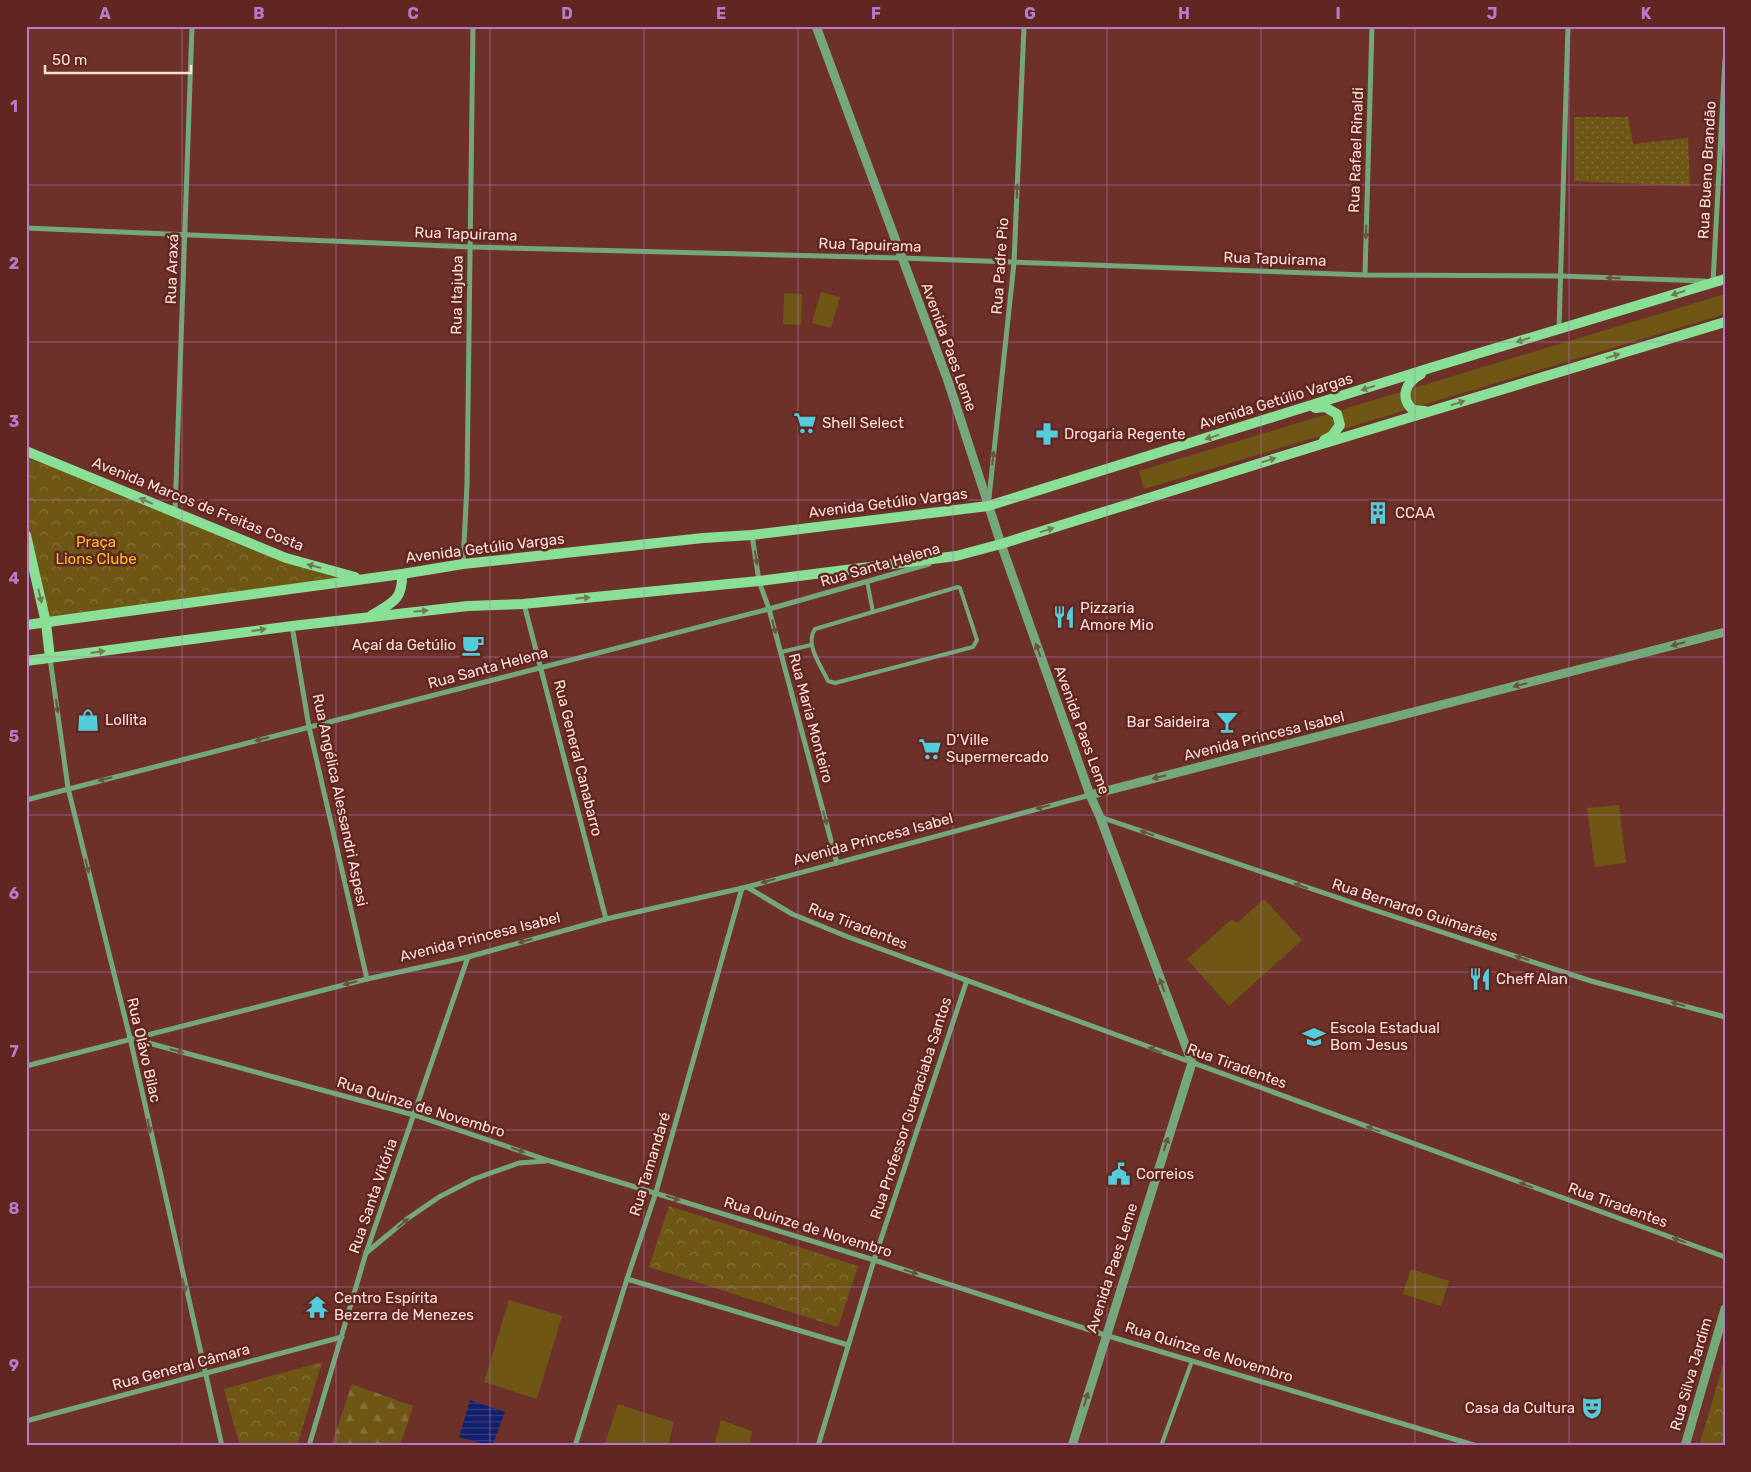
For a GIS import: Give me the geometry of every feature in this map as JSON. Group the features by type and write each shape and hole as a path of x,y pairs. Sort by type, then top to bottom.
{"main road":[{"name":"Avenida Getúlio Vargas","path":"26,625 464,564 703,538 752,535 988,506 1304,409 1430,368 1725,279"},
{"path":"26,661 369,617 468,606 523,604 760,581 956,556 1001,544 1312,447 1725,322"},
{"path":"1430,368 1413,378 1407,386 1406,404 1413,410 1440,408"},
{"path":"1304,409 1326,407 1337,414 1340,425 1332,436 1312,447"},
{"name":"Avenida Marcos de Freitas Costa","path":"26,451 286,558 361,579"},
{"path":"26,535 46,623 50,658"},
{"path":"369,617 396,600 402,585 402,574"}],"street":[{"name":"Rua Araxá","path":"175,513 192,26"},
{"name":"Rua Itajuba","path":"464,564 467,475 473,26"},
{"name":"Avenida Paes Leme","path":"816,26 948,381 1001,544 1090,795 1100,817 1192,1063 1105,1335 1072,1446"},
{"name":"Rua Padre Pio","path":"988,506 1014,263 1024,26"},
{"name":"Rua Rafael Rinaldi","path":"1365,275 1372,26"},
{"path":"1559,329 1568,26"},
{"name":"Rua Bueno Brandão","path":"1714,282 1725,60"},
{"name":"Rua Tapuirama","path":"26,228 470,247 902,258 1365,275 1561,276 1714,282"},
{"name":"Rua Maria Monteiro","path":"752,535 760,581 781,652 837,863"},
{"name":"Rua Santa Helena","path":"26,800 769,609 956,556"},
{"name":"Rua General Canabarro","path":"523,604 606,919"},
{"name":"Rua Angélica Alessandri Aspesi","path":"292,626 309,727 367,979"},
{"name":"Avenida Princesa Isabel","path":"26,1066 367,979 468,957 606,919 745,887 1090,795 1725,632"},
{"name":"Rua Olávo Bilac","path":"50,658 68,788 130,1038 204,1374 222,1446"},
{"name":"Rua Bernardo Guimarães","path":"1100,817 1591,981 1725,1017"},
{"name":"Rua Tiradentes","path":"745,887 792,914 848,937 1725,1257"},
{"name":"Rua Tamandaré","path":"575,1446 656,1192 745,887"},
{"name":"Rua Santa Vitória","path":"308,1446 366,1254 468,957"},
{"name":"Rua Professor Guaraciaba Santos","path":"818,1446 874,1260 967,980"},
{"name":"Rua Quinze de Novembro","path":"130,1038 414,1115 550,1160 874,1260 1105,1335 1477,1446"},
{"path":"366,1254 408,1219 439,1197 474,1179 519,1163 550,1160"},
{"path":"627,1279 848,1345"},
{"name":"Rua Silva Jardim","path":"1685,1446 1725,1309"},
{"name":"Rua General Câmara","path":"26,1421 342,1337"}],"lane":[{"path":"867,581 872,612"},
{"path":"958,587 960,588 977,640 973,647 834,683 828,681 811,645 812,634 815,629 958,587"},
{"path":"781,652 811,645"},
{"path":"1161,1446 1192,1360"}],"green space":[{"path":"1574,117 1628,117 1633,144 1688,138 1690,186 1574,181"},
{"path":"821,292 840,297 831,328 812,323"},
{"path":"784,293 802,294 801,325 783,324"},
{"path":"1725,294 1725,314 1144,489 1139,471"},
{"name":"Praça Lions Clube","path":"26,451 286,558 361,579 46,623 26,535"},
{"path":"1619,805 1626,863 1595,867 1587,808"},
{"path":"1264,899 1302,940 1229,1006 1187,959 1232,919 1237,923"},
{"path":"669,1206 858,1266 838,1327 649,1267"},
{"path":"1411,1269 1449,1281 1441,1306 1403,1294"},
{"path":"509,1300 562,1316 537,1399 484,1382"},
{"path":"1725,1359 1725,1446 1699,1446"},
{"path":"322,1362 297,1446 240,1446 224,1389"},
{"path":"352,1384 413,1406 400,1446 331,1446"},
{"path":"618,1404 674,1422 668,1446 604,1446"},
{"path":"721,1420 752,1431 749,1446 714,1446"}],"shaded area":[{"path":"470,1400 505,1412 492,1446 459,1437"}],"place":[{"name":"Shell Select","path":"805,423"},
{"name":"Drogaria Regente","path":"1047,434"},
{"name":"CCAA","path":"1378,513"},
{"name":"Pizzaria Amore Mio","path":"1064,617"},
{"name":"Açaí da Getúlio","path":"473,645"},
{"name":"Lollita","path":"88,720"},
{"name":"Bar Saideira","path":"1227,722"},
{"name":"D’Ville Supermercado","path":"930,749"},
{"name":"Cheff Alan","path":"1480,979"},
{"name":"Escola Estadual Bom Jesus","path":"1314,1037"},
{"name":"Correios","path":"1119,1174"},
{"name":"Centro Espírita Bezerra de Menezes","path":"317,1307"},
{"name":"Casa da Cultura","path":"1592,1408"}]}
